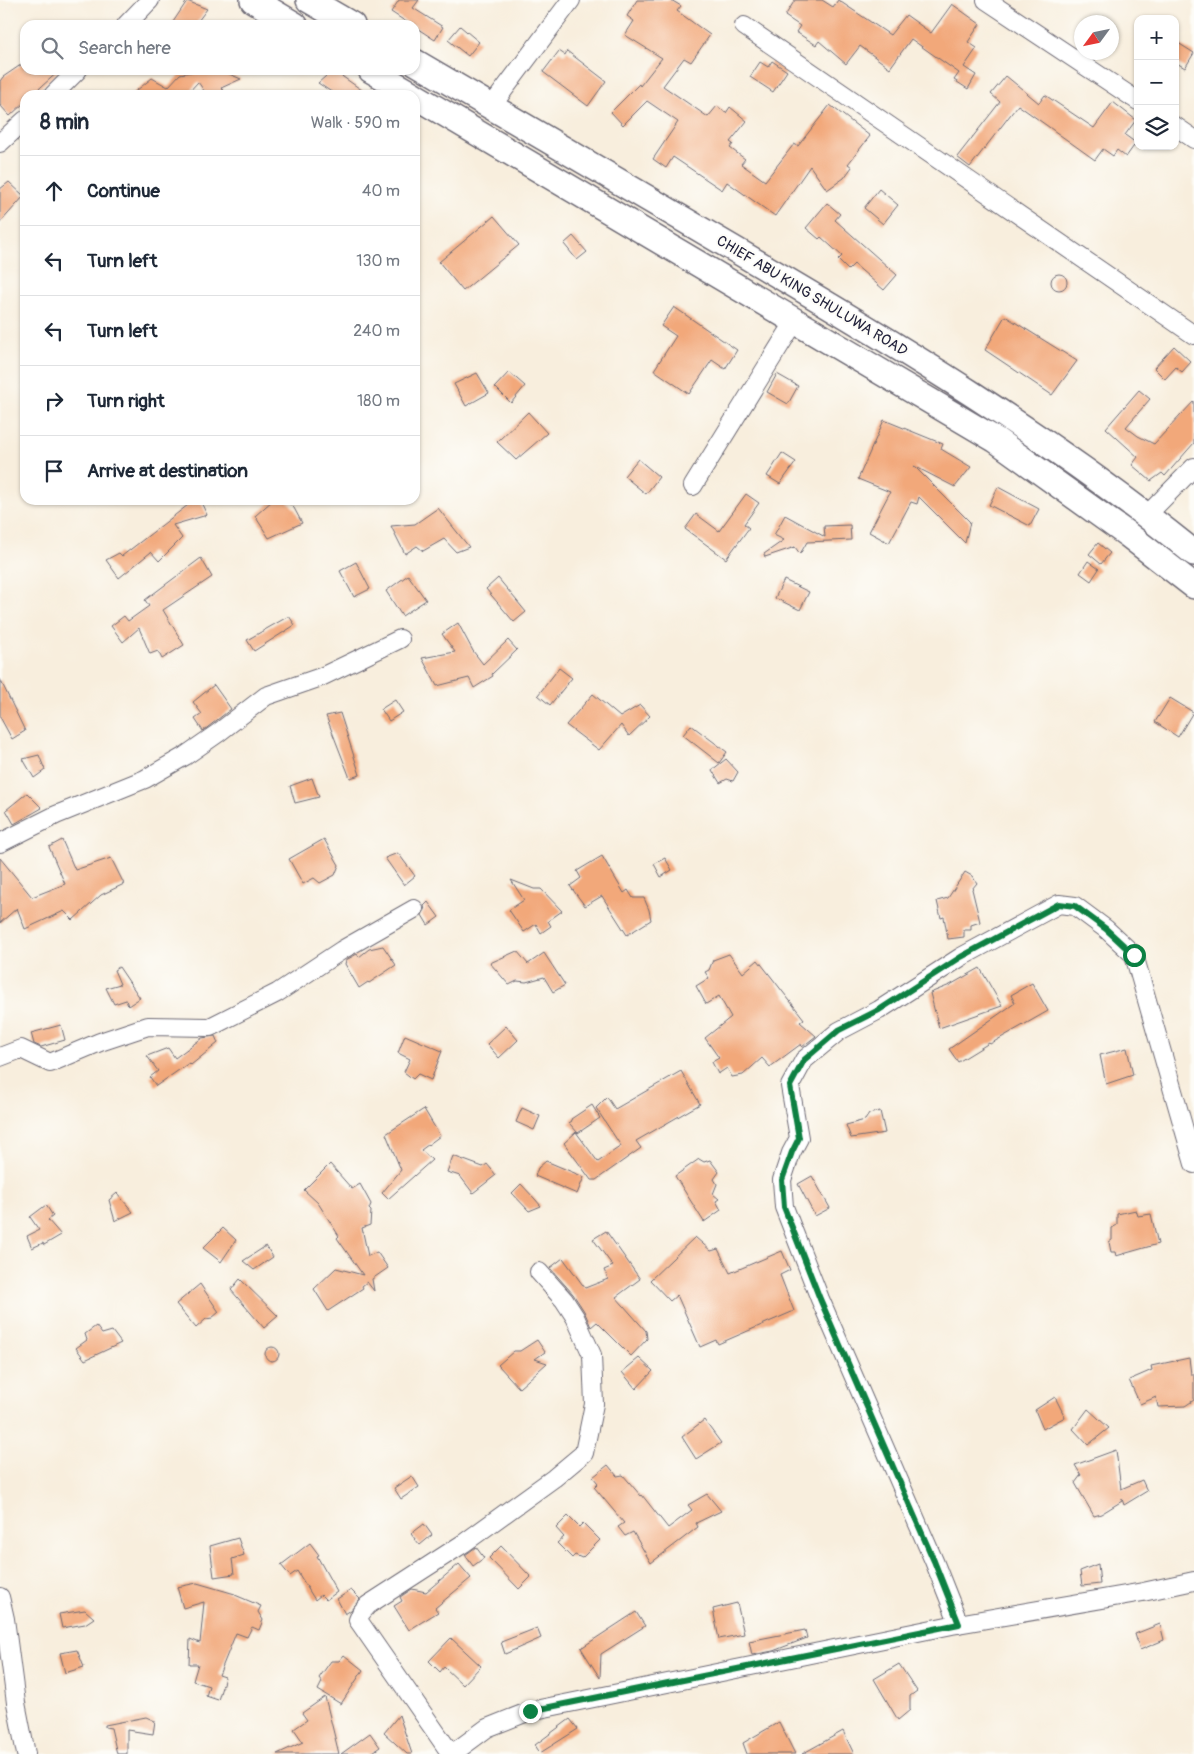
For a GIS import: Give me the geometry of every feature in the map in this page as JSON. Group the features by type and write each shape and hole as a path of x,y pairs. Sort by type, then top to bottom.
{"street":[{"path":"131,20 150,0"},
{"path":"253,0 287,20"},
{"path":"309,0 343,20"},
{"path":"491,106 571,0"},
{"path":"986,0 1134,98"},
{"path":"744,26 1194,335"},
{"name":"CHIEF ABU KING SHULUWA ROAD","path":"420,65 869,328 1009,417 1148,515 1194,553"},
{"path":"58,90 73,75"},
{"path":"380,75 406,90"},
{"path":"420,99 996,440 1127,534 1194,586"},
{"path":"0,142 20,124"},
{"path":"1179,129 1194,139"},
{"path":"693,486 795,321"},
{"path":"851,354 869,328"},
{"path":"1148,515 1194,467"},
{"path":"0,843 56,815 145,778 185,756 266,696 321,677 400,639"},
{"path":"959,1624 934,1561 820,1299 784,1207 782,1180 799,1138 790,1086 804,1060 839,1030 879,1010 961,957 1059,904 1075,906 1106,929 1134,955 1194,1164"},
{"path":"0,1058 20,1049 50,1063 100,1042 148,1026 210,1027 277,993 342,950 414,909"},
{"path":"539,1272 564,1300 592,1355 594,1404 584,1452 554,1478 464,1542 368,1605 358,1620 452,1754 487,1728 530,1711 959,1624 1143,1592 1194,1581"},
{"path":"0,1596 5,1619 3,1638 26,1754"}],"building":[{"path":"399,0 419,0 413,8 443,27 435,40 420,30 420,20 403,20 391,12"},
{"path":"637,0 671,0 681,6 677,11 710,35 691,62 684,58 663,86 708,117 717,106 726,113 730,107 747,121 730,142 733,144 730,148 745,159 741,164 765,181 794,144 798,146 830,105 870,136 848,164 852,167 844,178 827,190 810,166 775,216 727,182 722,190 673,157 666,168 653,159 678,122 647,101 623,125 611,112 639,84 640,86 662,58 625,35 634,21 627,16"},
{"path":"795,0 822,0 833,7 838,0 890,35 906,15 931,33 952,4 980,24 968,42 977,48 964,67 976,75 968,89 954,80 959,73 911,39 890,68 860,46 846,64 819,41 816,45 796,32 800,26 785,16"},
{"path":"187,1 207,9 199,20 174,20"},
{"path":"460,26 479,42 468,56 448,40"},
{"path":"1179,44 1194,53 1185,68 1179,64"},
{"path":"559,51 565,55 567,51 606,81 588,106 543,72"},
{"path":"772,61 787,71 773,92 750,77 760,62 768,67"},
{"path":"20,65 20,75 54,75 38,90 20,90 20,107 10,116 0,105 0,81"},
{"path":"179,75 232,75 241,79 221,88 223,90 204,90 198,82 191,90 137,90 152,78 168,87"},
{"path":"327,75 340,75 362,90 328,90 318,83"},
{"path":"1006,76 1039,103 1045,95 1094,128 1113,102 1134,118 1134,123 1125,135 1134,142 1134,146 1126,157 1117,150 1113,156 1103,149 1095,160 1018,105 970,167 957,157 1000,102 991,94"},
{"path":"9,182 20,192 20,200 0,223 0,189"},
{"path":"879,189 898,205 883,224 864,208"},
{"path":"827,203 840,214 835,220 897,275 884,290 854,264 848,270 838,260 842,256 821,237 819,239 806,228"},
{"path":"494,216 519,245 463,291 439,262"},
{"path":"573,236 587,252 577,260 564,244"},
{"path":"1059,274 1067,282 1059,290 1051,282"},
{"path":"674,307 737,350 725,369 712,360 689,394 654,370 676,336 661,326"},
{"path":"1005,316 1077,361 1052,395 985,350"},
{"path":"1174,346 1191,362 1182,372 1176,367 1165,379 1154,368"},
{"path":"509,372 525,386 511,403 495,387"},
{"path":"477,373 489,393 466,406 454,384"},
{"path":"777,374 798,386 788,404 767,392"},
{"path":"1139,390 1150,399 1126,427 1154,444 1194,401 1194,443 1165,476 1162,473 1151,481 1132,465 1138,457 1106,428"},
{"path":"528,412 547,433 516,460 497,442"},
{"path":"884,420 943,444 941,449 971,467 955,487 914,466 970,522 965,543 919,497 917,504 911,502 889,543 869,532 890,492 858,479"},
{"path":"782,453 796,462 780,484 767,476"},
{"path":"638,459 659,477 646,494 624,476"},
{"path":"998,487 1039,509 1030,526 989,505"},
{"path":"746,494 759,503 744,524 749,528 726,559 685,529 696,514 719,531"},
{"path":"188,505 202,505 207,515 173,525 182,538 159,561 151,552 119,578 106,560 119,553 122,556"},
{"path":"267,505 291,505 302,523 269,538 255,516"},
{"path":"438,508 469,547 456,552 444,539 423,551 417,546 405,554 391,526 415,524"},
{"path":"785,515 825,537 824,526 850,525 851,540 807,542 800,554 795,547 765,557 764,554 784,540 774,535"},
{"path":"1098,543 1110,553 1101,564 1089,554"},
{"path":"201,558 212,577 163,610 184,645 162,659 158,651 150,654 139,628 123,642 111,626 124,616 128,621 149,606 145,600"},
{"path":"1088,561 1099,569 1091,581 1080,573"},
{"path":"356,562 370,589 354,597 340,571"},
{"path":"408,575 426,600 402,616 386,591"},
{"path":"498,578 526,612 514,622 486,589"},
{"path":"784,580 809,592 800,610 775,598"},
{"path":"289,616 295,625 254,651 247,640"},
{"path":"458,623 473,651 483,664 508,640 517,650 492,674 493,676 474,688 469,678 437,686 422,658 455,652 442,634"},
{"path":"559,668 572,678 550,705 538,695"},
{"path":"0,679 25,731 12,739 0,717"},
{"path":"214,685 231,709 203,731 195,719 202,714 193,702"},
{"path":"593,694 620,717 640,705 650,716 629,736 621,725 599,750 566,725"},
{"path":"1170,698 1193,712 1178,737 1155,722"},
{"path":"395,700 403,712 389,721 381,709"},
{"path":"340,713 360,775 350,778 326,716"},
{"path":"691,725 727,752 719,763 683,735"},
{"path":"39,755 45,770 34,778 23,759"},
{"path":"726,759 738,772 733,781 727,779 720,783 712,770"},
{"path":"312,778 319,797 295,803 290,786"},
{"path":"27,793 42,808 14,824 6,810"},
{"path":"324,839 339,865 335,875 320,883 314,878 303,884 289,859"},
{"path":"62,840 75,870 111,858 124,884 101,895 73,920 64,911 25,929 17,908 0,923 0,858 32,897 65,884 49,847"},
{"path":"398,853 415,876 404,885 385,858"},
{"path":"602,856 624,893 628,890 633,898 644,898 649,910 651,920 627,935 602,896 585,906 570,886 581,878 577,871"},
{"path":"665,858 672,870 661,877 654,864"},
{"path":"965,872 972,876 977,883 972,889 980,922 971,925 971,930 964,930 964,937 948,939 944,917 941,918 937,901 948,898"},
{"path":"511,880 534,889 541,889 562,911 548,921 551,926 541,933 536,924 524,932 509,910 524,900"},
{"path":"428,902 439,917 428,925 422,915 425,910 424,906"},
{"path":"383,946 396,965 359,988 345,964 346,960 357,954 359,957 369,949"},
{"path":"517,951 528,964 544,953 565,985 553,992 544,977 526,982 517,981 509,985 490,963"},
{"path":"729,954 743,973 758,960 804,1019 800,1022 816,1036 802,1047 801,1044 770,1067 762,1058 743,1075 732,1077 727,1068 718,1074 712,1062 719,1058 705,1038 731,1017 719,996 706,1004 696,986 709,978 705,972 709,970 713,960"},
{"path":"119,967 140,998 128,1006 126,1000 114,1004 106,988 120,984 114,970"},
{"path":"980,968 1002,1006 939,1028 930,993 950,985"},
{"path":"1032,983 1048,1011 958,1062 949,1049 1015,1003 1011,995"},
{"path":"61,1025 65,1040 41,1047 34,1044 31,1033"},
{"path":"506,1026 518,1040 499,1058 487,1044"},
{"path":"405,1035 442,1051 431,1080 418,1074 413,1079 404,1072 410,1059 398,1053"},
{"path":"215,1036 218,1043 191,1065 189,1063 156,1086 150,1077 158,1071 147,1056 168,1048 175,1058 202,1038"},
{"path":"1127,1048 1133,1075 1106,1084 1100,1055"},
{"path":"681,1071 700,1104 636,1141 641,1148 596,1180 591,1180 564,1143 576,1132 598,1162 621,1146 596,1108 607,1097 615,1109"},
{"path":"592,1105 600,1118 578,1133 569,1123 572,1121 571,1119"},
{"path":"522,1108 540,1116 534,1130 516,1122"},
{"path":"424,1109 440,1136 421,1150 432,1160 388,1199 382,1193 401,1170 386,1134"},
{"path":"880,1111 885,1133 851,1138 846,1125 865,1120 869,1114"},
{"path":"453,1156 483,1167 487,1164 496,1175 473,1193 460,1176 447,1172"},
{"path":"699,1159 704,1162 710,1160 719,1172 714,1179 717,1184 713,1194 719,1199 716,1201 721,1210 704,1222 675,1176"},
{"path":"546,1161 584,1177 577,1194 535,1176 538,1168"},
{"path":"330,1164 352,1189 360,1184 371,1204 369,1209 371,1211 370,1225 362,1228 368,1256 377,1252 388,1268 372,1279 374,1291 367,1282 362,1286 363,1288 328,1311 314,1289 336,1268 363,1275 337,1238 339,1236 318,1203 304,1190"},
{"path":"812,1176 830,1208 815,1216 798,1184"},
{"path":"521,1184 541,1206 529,1211 512,1193"},
{"path":"117,1193 133,1212 115,1221 109,1200"},
{"path":"46,1205 53,1216 48,1220 61,1235 44,1245 43,1243 32,1248 27,1236 39,1230 30,1217"},
{"path":"1136,1210 1138,1216 1151,1214 1158,1244 1116,1256 1115,1252 1111,1252 1109,1242 1112,1240 1112,1228 1117,1225 1117,1214"},
{"path":"223,1228 236,1240 221,1262 203,1248"},
{"path":"606,1231 640,1279 616,1297 646,1331 647,1339 631,1356 597,1322 591,1327 584,1311 573,1294 550,1268 563,1258 585,1288 608,1279 604,1270 613,1266 593,1239"},
{"path":"695,1237 711,1251 718,1249 730,1273 782,1251 790,1270 780,1275 794,1311 718,1344 716,1340 700,1347 677,1295 670,1301 650,1280"},
{"path":"266,1246 273,1257 254,1270 243,1261"},
{"path":"240,1279 278,1316 264,1328 231,1290"},
{"path":"200,1284 219,1312 212,1318 206,1319 196,1328 176,1304"},
{"path":"96,1326 102,1334 112,1331 121,1343 85,1360 76,1348 87,1340 85,1334"},
{"path":"537,1340 545,1352 535,1359 547,1363 519,1388 498,1365 514,1351 520,1351"},
{"path":"269,1347 275,1347 279,1354 275,1361 269,1361 265,1357 265,1351"},
{"path":"639,1358 653,1371 636,1389 622,1372"},
{"path":"1189,1358 1191,1374 1194,1374 1194,1400 1185,1406 1158,1407 1156,1397 1140,1404 1129,1380 1152,1370 1151,1366"},
{"path":"1055,1397 1065,1417 1043,1429 1035,1410"},
{"path":"1088,1409 1109,1428 1088,1445 1073,1429"},
{"path":"704,1420 721,1443 696,1459 682,1437"},
{"path":"1116,1450 1121,1489 1142,1480 1147,1491 1124,1505 1122,1499 1122,1501 1101,1514 1094,1516 1075,1483 1081,1475 1075,1465"},
{"path":"608,1465 617,1476 623,1475 642,1495 668,1528 692,1510 688,1505 707,1494 721,1511 696,1523 698,1527 651,1563 633,1532 625,1536 618,1527 624,1523 594,1487 598,1483 593,1477"},
{"path":"412,1476 419,1487 401,1499 394,1488"},
{"path":"568,1516 579,1527 583,1523 600,1540 582,1558 575,1555 572,1558 557,1543 564,1537 556,1528"},
{"path":"424,1524 432,1535 420,1545 411,1534"},
{"path":"238,1538 244,1555 232,1559 234,1574 214,1577 210,1546"},
{"path":"310,1543 319,1555 317,1556 337,1592 326,1600 321,1595 315,1600 297,1571 290,1576 281,1565"},
{"path":"501,1546 531,1577 519,1589 489,1558"},
{"path":"476,1547 484,1558 473,1566 465,1555"},
{"path":"459,1564 471,1578 435,1608 438,1612 409,1630 394,1606 402,1601 400,1597 412,1589 426,1592"},
{"path":"1098,1564 1100,1584 1082,1586 1080,1571"},
{"path":"197,1583 235,1594 261,1606 258,1612 263,1620 259,1630 252,1627 247,1637 236,1633 219,1675 225,1677 218,1700 206,1696 209,1686 193,1681 198,1664 189,1664 190,1639 200,1643 204,1602 183,1608 177,1587"},
{"path":"351,1590 360,1599 345,1614 337,1599"},
{"path":"737,1603 744,1634 719,1639 713,1609"},
{"path":"85,1610 94,1618 85,1624 62,1628 59,1614"},
{"path":"636,1612 645,1626 601,1654 600,1678 581,1648"},
{"path":"1160,1624 1164,1640 1140,1650 1135,1634"},
{"path":"537,1628 541,1638 505,1654 501,1642"},
{"path":"805,1630 807,1638 773,1651 752,1655 749,1641"},
{"path":"451,1638 481,1666 463,1685 444,1667 440,1672 429,1661"},
{"path":"77,1650 84,1667 65,1673 60,1653"},
{"path":"344,1655 363,1670 341,1704 318,1690 322,1682 319,1678 331,1661 339,1661"},
{"path":"899,1664 917,1691 910,1696 910,1710 898,1720 874,1679"},
{"path":"325,1697 339,1754 277,1754 303,1742 294,1729 307,1720 302,1713"},
{"path":"399,1715 412,1754 407,1754 384,1733"},
{"path":"146,1717 155,1721 153,1734 127,1730 127,1754 117,1754 111,1728 105,1727 105,1725"},
{"path":"570,1719 578,1729 540,1753 535,1745"},
{"path":"779,1722 795,1754 747,1754 743,1743"},
{"path":"843,1731 854,1754 802,1754"},
{"path":"370,1733 380,1747 370,1754 341,1754"}],"route":[{"path":"530,1711 959,1624 934,1561 820,1299 784,1207 782,1180 799,1138 790,1086 804,1060 839,1030 879,1010 961,957 1059,904 1075,906 1106,929 1134,955"}]}
